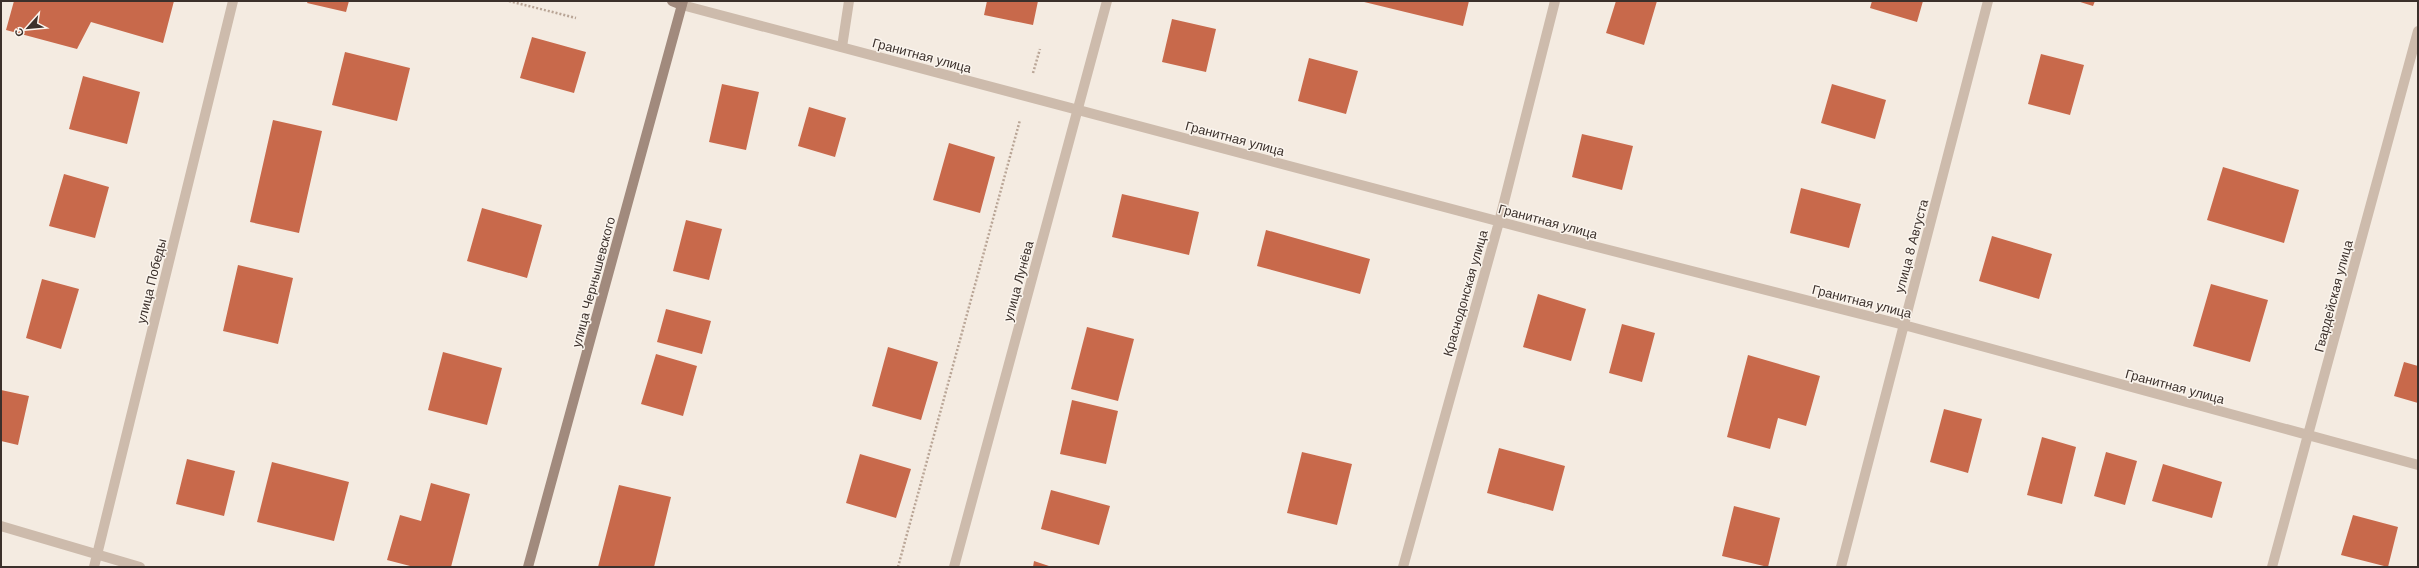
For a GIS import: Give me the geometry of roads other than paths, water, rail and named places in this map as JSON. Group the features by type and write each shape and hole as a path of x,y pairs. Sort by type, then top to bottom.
{"street":[{"name":"улица Победы","path":"94,567 233,1"},
{"name":"Гранитная улица","path":"672,1 683,2 842,47 1499,222 1904,325 2308,436 2418,464"},
{"path":"842,47 849,1"},
{"name":"улица Лунёва","path":"954,567 1107,1"},
{"name":"Краснодонская улица","path":"1403,567 1499,222 1555,1"},
{"name":"улица 8 Августа","path":"1841,567 1988,1"},
{"name":"улица Чернышевского","path":"528,567 683,2"},
{"name":"Гвардейская улица","path":"2272,567 2418,31"},
{"path":"1,526 140,567"}]}
